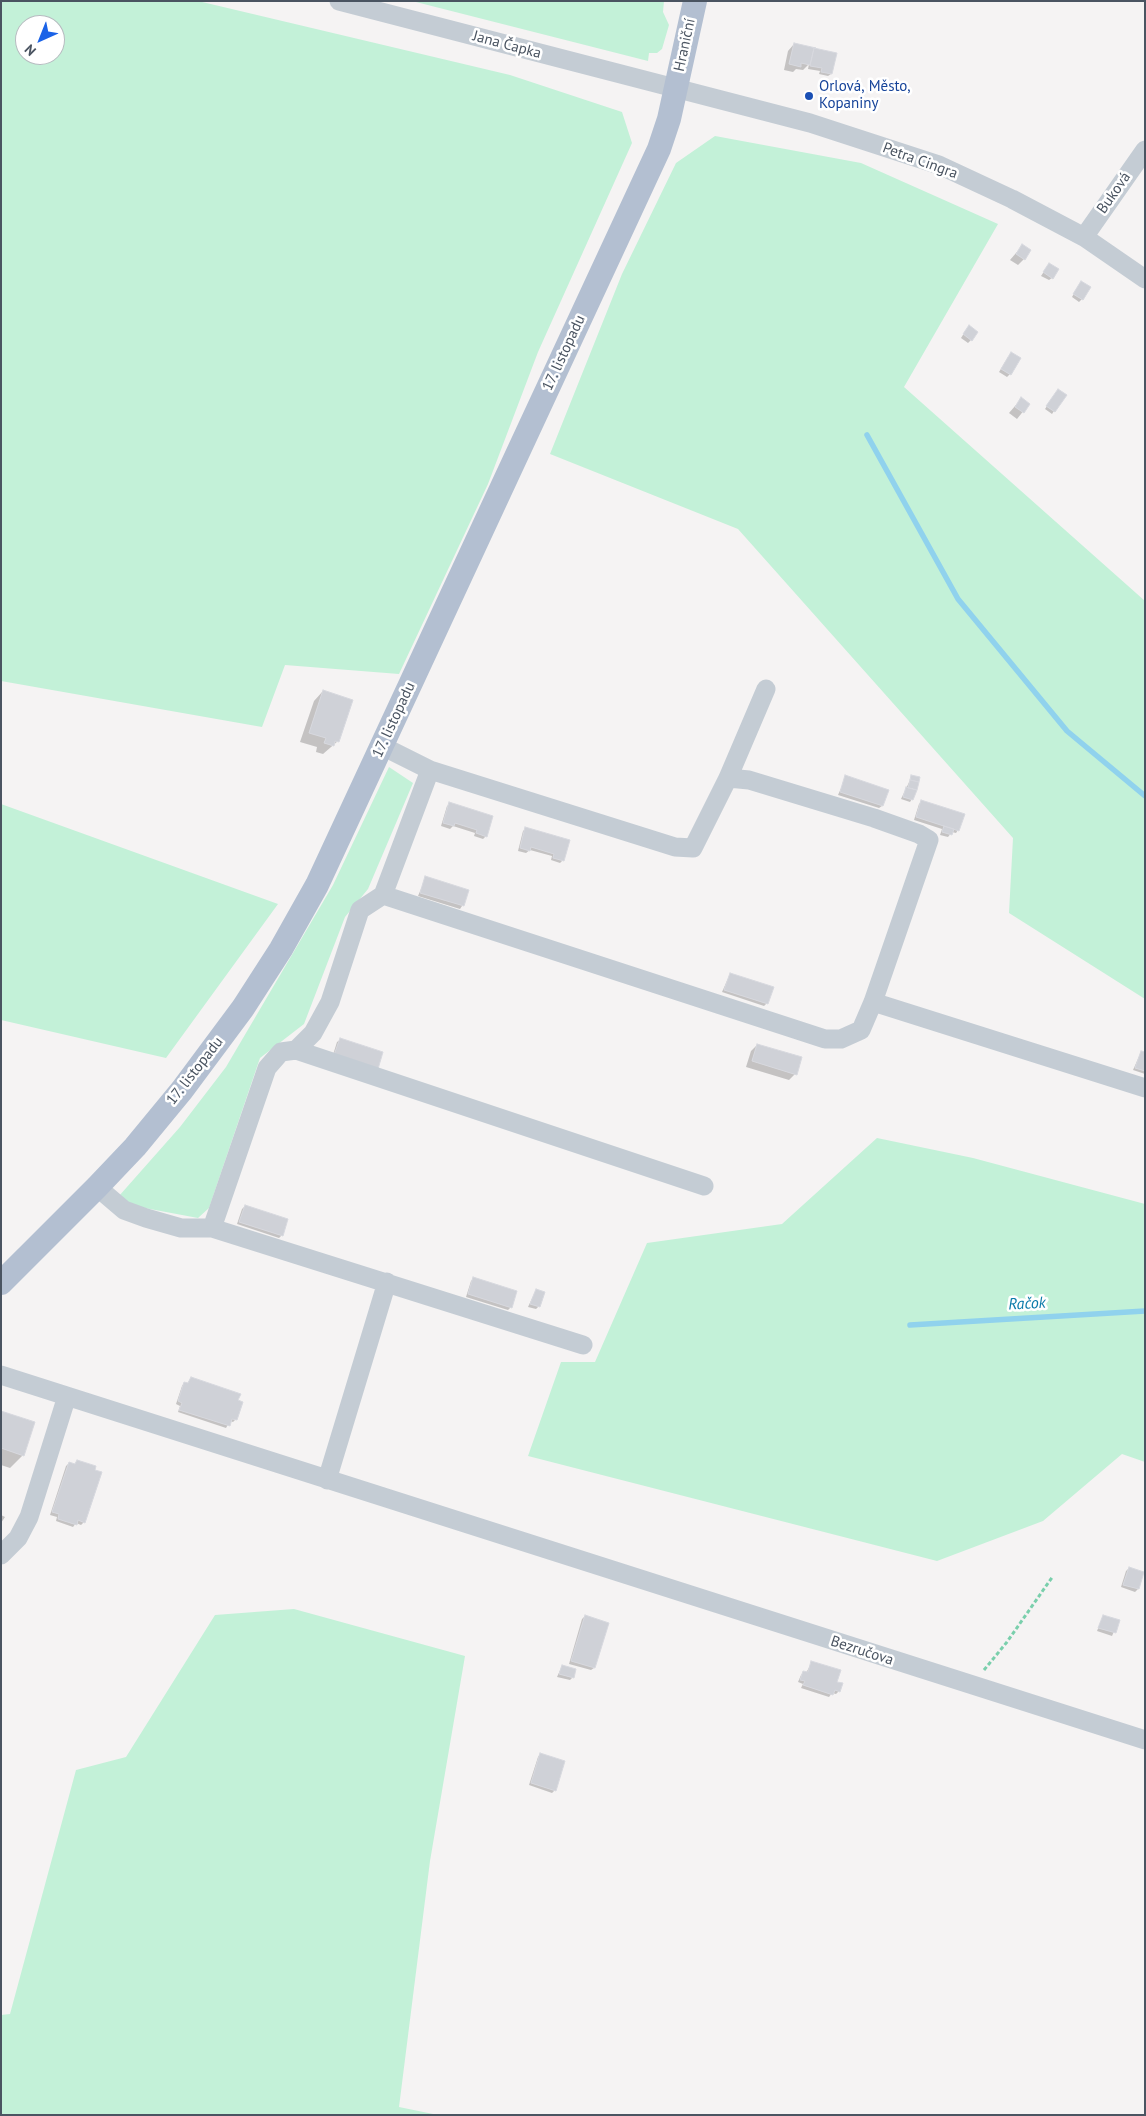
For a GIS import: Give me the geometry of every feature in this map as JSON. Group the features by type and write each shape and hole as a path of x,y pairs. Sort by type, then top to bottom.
{"main road":[{"name":"Hraniční","path":"676,89 695,1"},
{"name":"17. listopadu","path":"1,1283 97,1188 135,1147 182,1090 243,1008 281,949 317,885 659,149 676,89"}],"street":[{"name":"Jana Čapka","path":"338,1 676,89"},
{"name":"Petra Cingra","path":"676,89 810,123 940,165 1012,199 1084,237 1145,279"},
{"name":"Buková","path":"1084,237 1145,150"},
{"path":"382,746 430,770 675,847 693,848 728,778 766,689"},
{"path":"296,1050 313,1033 330,1002 360,910 383,895 430,770"},
{"path":"383,895 825,1039 841,1039 861,1030 873,1002 928,840 919,834 874,818 749,780 728,778"},
{"path":"873,1002 1145,1088"},
{"path":"212,1228 267,1068 280,1052 296,1050 704,1186"},
{"path":"97,1188 124,1210 146,1218 181,1228 212,1228 583,1345"},
{"path":"327,1480 387,1282"},
{"name":"Bezručova","path":"1,1375 1145,1740"},
{"path":"1,1555 18,1538 29,1517 68,1396"}],"path":[{"path":"971,1686 1007,1642 1053,1576"}],"green space":[{"path":"1,1 198,1 510,75 622,112 632,143 538,352 488,484 399,674 285,665 262,727 1,681"},
{"path":"412,1 664,1 663,12 669,25 662,49 657,53 649,53 648,61"},
{"path":"715,136 861,163 998,224 904,387 1145,601 1145,999 1009,913 1013,838 738,529 550,454 622,274 676,163"},
{"path":"389,767 413,783 368,889 345,917 304,1024 260,1058 209,1208 198,1218 134,1206 119,1196 180,1127 226,1067 333,885"},
{"path":"1,804 278,904 166,1058 1,1020"},
{"path":"877,1138 973,1158 1145,1204 1145,1462 1122,1454 1043,1521 937,1561 528,1456 561,1362 595,1362 647,1243 782,1224"},
{"path":"294,1609 465,1656 430,1861 399,2107 438,2115 1,2115 1,2015 10,2014 76,1770 126,1757 215,1615"}],"building":[{"path":"794,43 816,48 814,48 810,65 801,63 801,67 789,64"},
{"path":"814,48 837,53 832,74 821,72 822,68 810,66"},
{"path":"1022,244 1031,250 1025,260 1016,254"},
{"path":"1049,263 1059,269 1053,279 1043,272"},
{"path":"1081,281 1091,287 1083,300 1073,294"},
{"path":"969,325 978,332 972,341 963,334"},
{"path":"1011,352 1021,358 1011,375 1001,369"},
{"path":"1058,389 1067,395 1055,412 1046,406"},
{"path":"1021,397 1030,404 1024,413 1015,407"},
{"path":"323,690 353,700 339,742 335,741 334,746 324,743 326,738 309,733"},
{"path":"845,775 889,790 883,806 840,792"},
{"path":"911,775 920,777 919,782 910,780"},
{"path":"910,780 919,782 917,790 908,788"},
{"path":"906,787 917,790 913,800 903,797"},
{"path":"921,800 965,814 959,831 916,817"},
{"path":"449,802 493,816 487,837 476,833 477,830 455,823 454,826 443,823"},
{"path":"944,826 954,829 952,835 942,832"},
{"path":"525,827 570,840 564,861 553,858 554,854 531,847 530,851 520,848"},
{"path":"425,876 469,890 464,906 420,893"},
{"path":"730,973 774,987 768,1004 724,990"},
{"path":"340,1038 383,1052 378,1069 334,1055"},
{"path":"757,1044 802,1057 797,1075 752,1061"},
{"path":"1141,1051 1145,1052 1145,1071 1135,1068"},
{"path":"245,1205 288,1219 283,1236 239,1222"},
{"path":"473,1277 517,1291 512,1308 468,1294"},
{"path":"536,1289 545,1292 540,1307 530,1304"},
{"path":"191,1377 241,1394 238,1400 243,1402 237,1420 232,1419 230,1426 179,1410 182,1403 178,1401 184,1382 188,1383"},
{"path":"1,1411 35,1422 24,1456 1,1448"},
{"path":"77,1460 96,1466 95,1470 102,1472 85,1523 78,1520 77,1525 58,1519 59,1514 52,1512 69,1462 75,1464"},
{"path":"1129,1567 1144,1572 1139,1589 1123,1585"},
{"path":"585,1615 609,1623 595,1668 571,1661"},
{"path":"1103,1615 1120,1620 1116,1633 1098,1628"},
{"path":"811,1661 841,1670 837,1682 843,1683 840,1692 835,1690 833,1695 803,1685 805,1681 800,1680 803,1671 808,1672"},
{"path":"562,1665 576,1669 574,1678 559,1674"},
{"path":"540,1753 565,1761 556,1791 531,1783"}],"waterway":[{"path":"867,435 958,599 1067,731 1145,796"},
{"name":"Račok","path":"910,1325 1145,1311"}],"place":[{"name":"Orlová, Město, Kopaniny","path":"809,96"}]}
